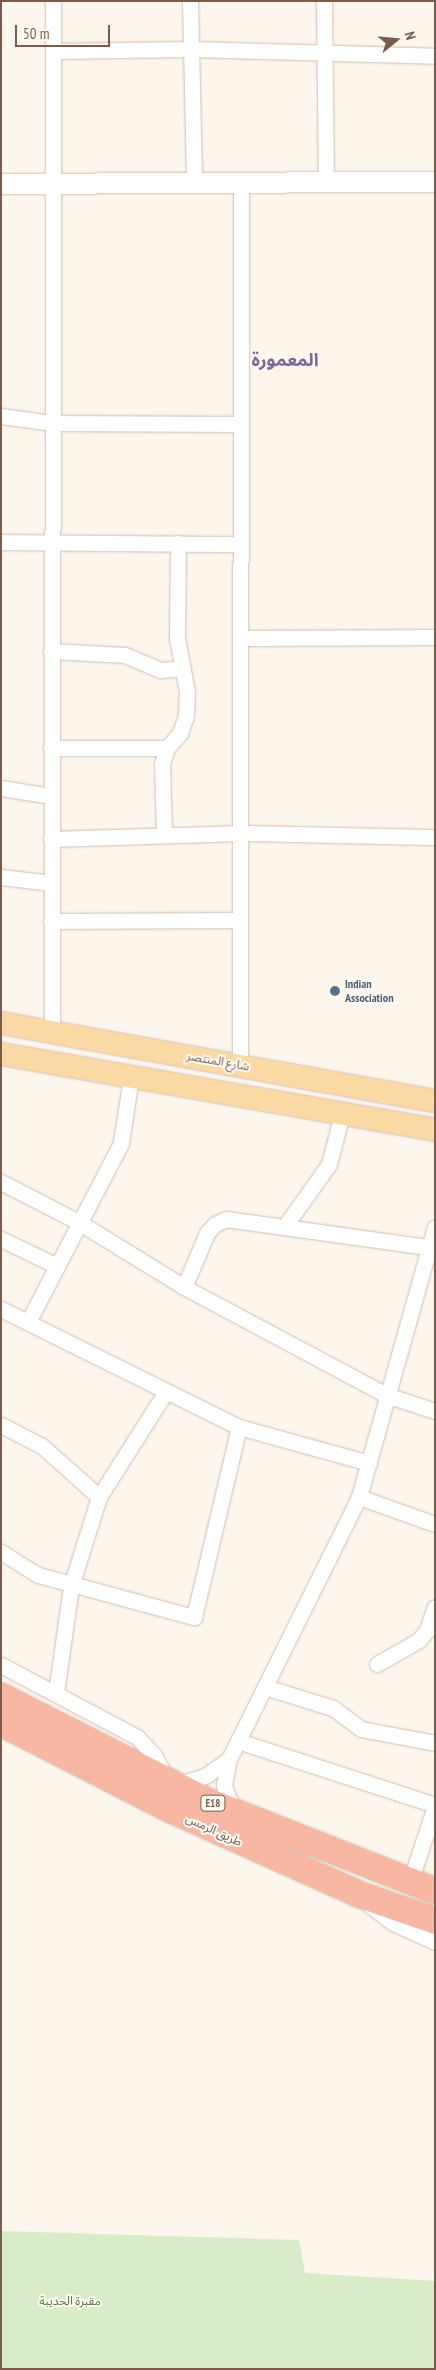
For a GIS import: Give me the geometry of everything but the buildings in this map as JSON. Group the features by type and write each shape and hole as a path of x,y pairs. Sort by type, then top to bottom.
{"highway":[{"name":"طريق الرمس","path":"1,1696 172,1783 234,1812 435,1891"},
{"name":"طريق الرمس","path":"1,1723 167,1808 358,1894 435,1921"}],"main road":[{"name":"شارع المنتصر","path":"1,1023 435,1101"},
{"path":"1,1054 435,1130"}],"street":[{"path":"52,1032 53,1"},
{"path":"190,1 194,184"},
{"path":"324,1 326,182"},
{"path":"53,51 191,49 435,56"},
{"path":"240,1065 242,833 241,182"},
{"path":"1,184 435,182"},
{"path":"1,416 52,423 240,424"},
{"path":"1,542 241,544"},
{"path":"164,835 162,764 167,748 180,733 186,716 187,692 178,638 178,544"},
{"path":"242,638 435,638"},
{"path":"51,651 125,655 161,670 182,668"},
{"path":"51,748 167,748"},
{"path":"1,788 51,796"},
{"path":"52,838 242,833 435,837"},
{"path":"1,877 52,883"},
{"path":"51,921 240,920"},
{"path":"28,1322 122,1143 131,1077"},
{"path":"285,1226 328,1164 342,1114"},
{"path":"1,1182 80,1222 184,1287 386,1395 435,1411"},
{"path":"184,1287 207,1233 215,1224 238,1219 432,1248"},
{"path":"234,1812 224,1786 229,1759 359,1496 386,1395 432,1248 435,1227"},
{"path":"1,1238 57,1266"},
{"path":"1,1309 165,1393 239,1427 369,1463"},
{"path":"56,1694 71,1586 99,1497 165,1393"},
{"path":"1,1425 42,1446 99,1497"},
{"path":"1,1552 38,1575 71,1586 194,1617 239,1427"},
{"path":"359,1496 435,1524"},
{"path":"377,1664 419,1640 427,1630 435,1607"},
{"path":"1,1665 145,1743 172,1783 205,1776 229,1759"},
{"path":"265,1687 333,1708 361,1729 435,1743"},
{"path":"238,1741 435,1806 410,1882"},
{"path":"358,1894 393,1923 435,1942"}],"green space":[{"name":"مقبرة الحديبة","path":"1,2231 299,2240 305,2273 435,2281 435,2369 1,2369"}],"place":[{"name":"Indian Association","path":"335,991"}],"district":[{"name":"المعمورة","path":"285,360"}]}
